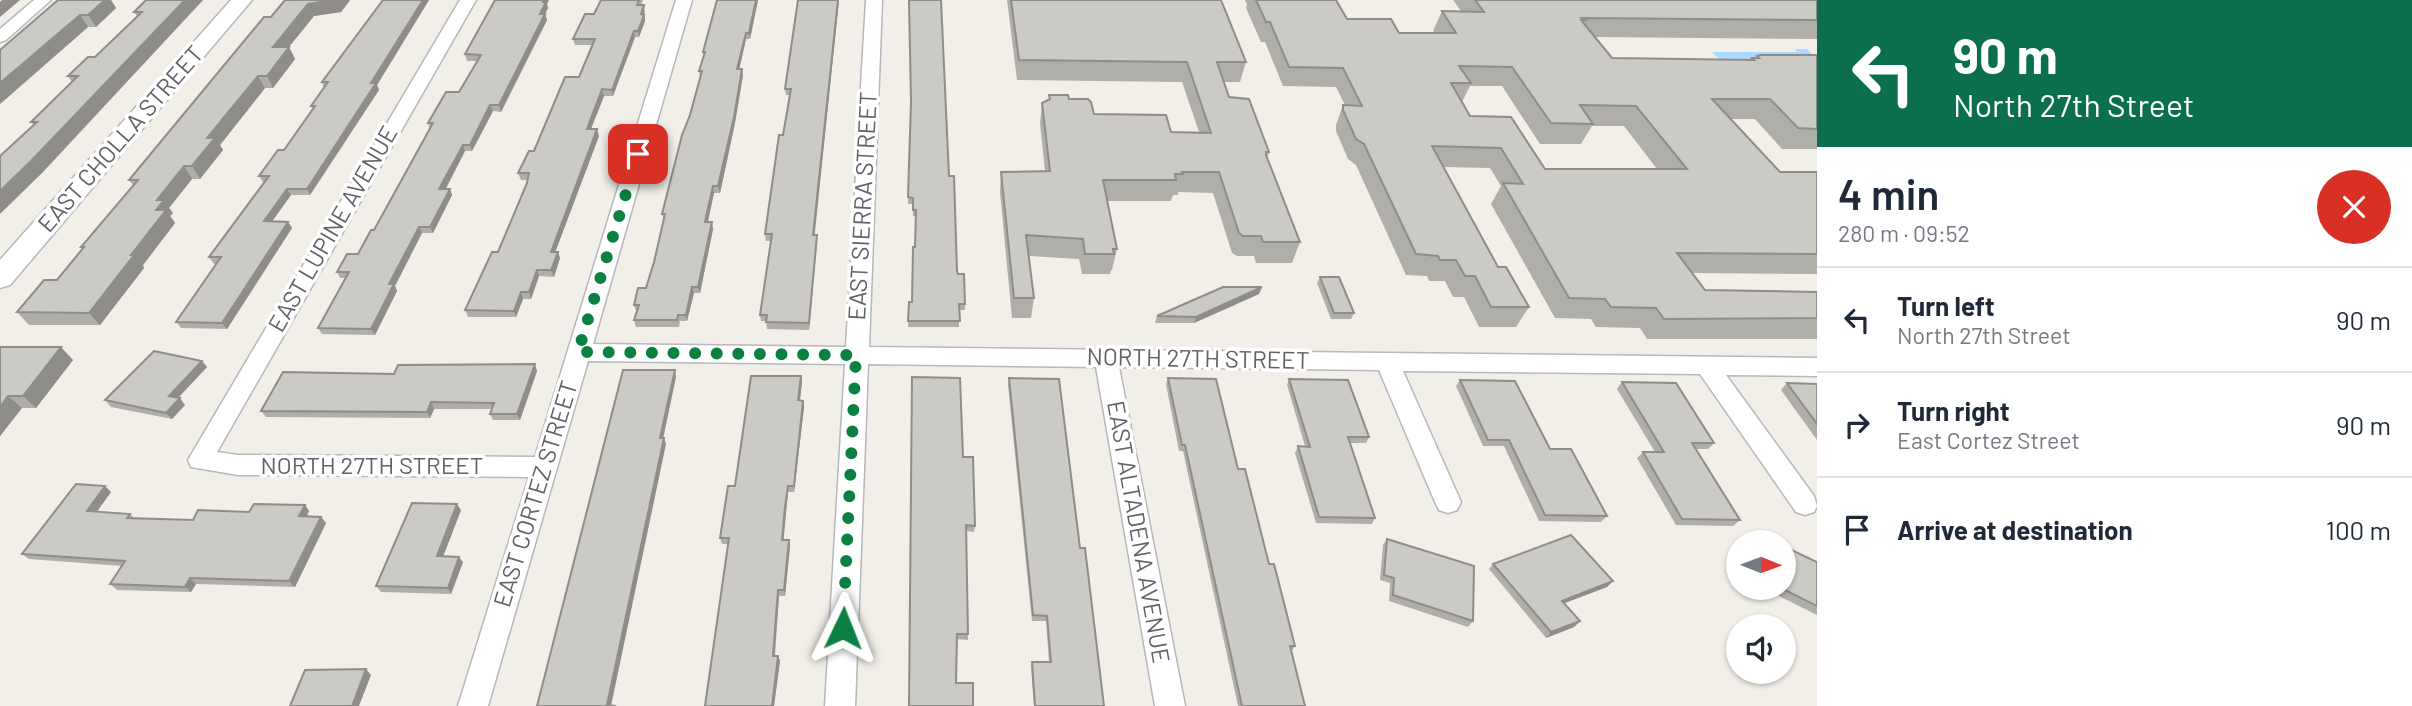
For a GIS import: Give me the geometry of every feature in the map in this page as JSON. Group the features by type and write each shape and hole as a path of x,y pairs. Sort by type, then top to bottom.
{"street":[{"path":"0,37 43,0"},
{"name":"EAST CHOLLA STREET","path":"0,278 242,0"},
{"name":"EAST LUPINE AVENUE","path":"200,460 468,0"},
{"name":"EAST CORTEZ STREET","path":"472,706 684,0"},
{"name":"EAST SIERRA STREET","path":"840,706 874,0"},
{"name":"NORTH 27TH STREET","path":"578,352 1817,367"},
{"name":"EAST ALTADENA AVENUE","path":"1106,358 1170,706"},
{"path":"1387,362 1448,502"},
{"path":"1706,365 1805,504"},
{"name":"NORTH 27TH STREET","path":"200,460 238,465 544,467"}],"water":[{"path":"1795,49 1807,49 1817,59 1720,60 1712,52 1797,52"}],"building":[{"path":"58,0 105,0 88,15 80,15 0,83 0,50"},
{"path":"146,0 185,0 0,191 0,156 37,122 31,122 78,76 68,76 88,57 95,57 142,12 134,12"},
{"path":"285,0 334,0 308,4 273,47 289,47 267,76 258,76 207,138 215,138 192,166 184,166 157,200 164,200 156,210 166,210 89,313 17,312 44,280 57,280 84,247 81,247 138,180 129,180 264,17 271,17"},
{"path":"383,0 423,0 371,83 376,83 307,189 287,189 264,221 288,222 222,323 176,322 221,257 209,257 269,176 259,176 278,150 284,150 315,106 311,106 328,82 322,82"},
{"path":"495,0 546,2 540,14 545,14 499,105 490,105 470,145 463,145 439,189 450,189 430,227 419,227 389,284 394,284 371,329 318,328 349,272 337,272 347,254 358,254 433,123 428,123 446,92 459,92 481,55 465,54"},
{"path":"601,0 639,0 637,5 644,5 641,14 644,15 638,31 634,31 612,90 602,89 587,129 597,129 551,252 558,252 551,270 537,270 529,292 521,292 514,311 465,310 492,252 498,252 527,183 529,173 518,173 529,151 534,151 565,77 579,77 595,39 573,39 585,14 594,14"},
{"path":"717,0 756,0 737,69 742,69 734,117 718,186 713,186 705,222 712,222 698,287 692,287 686,315 678,315 677,320 634,320 639,305 634,305 638,288 646,288 654,262 665,214 662,214 702,71 699,71"},
{"path":"798,0 838,0 813,235 817,235 809,323 766,322 767,315 760,315 772,234 765,234 779,135 783,135 791,89 785,89"},
{"path":"909,0 941,0 949,176 954,176 957,271 958,274 964,274 965,304 959,304 960,321 908,321 909,302 912,302 916,210 913,210 913,198 908,197 911,102"},
{"path":"1011,0 1221,0 1246,62 1217,62 1229,97 1249,99 1269,152 1266,152 1266,155 1300,242 1263,242 1261,236 1243,236 1239,233 1219,172 1182,172 1183,174 1175,174 1176,180 1103,180 1117,249 1113,249 1114,254 1085,254 1083,239 1026,235 1034,298 1014,298 1001,172 1050,171 1042,103 1050,99 1049,95 1088,99 1094,114 1166,115 1171,132 1211,133 1187,62 1019,60"},
{"path":"1256,0 1336,0 1347,19 1391,19 1399,33 1456,33 1442,11 1484,12 1475,0 1817,0 1817,20 1581,20 1612,58 1754,60 1752,58 1759,58 1757,56 1760,55 1817,55 1817,129 1798,128 1770,99 1712,99 1780,172 1817,172 1817,254 1677,253 1705,290 1817,292 1817,318 1664,319 1656,308 1611,307 1605,299 1569,298 1503,183 1523,184 1501,148 1432,146 1498,267 1506,267 1529,307 1491,307 1475,276 1465,276 1456,260 1440,260 1438,256 1416,254 1364,144 1356,139 1343,110 1343,105 1362,106 1343,68 1289,67 1270,22 1266,22","holes":["1459,66 1512,67 1551,123 1593,124 1580,105 1636,106 1687,169 1545,169 1511,117 1470,116 1451,83 1471,83"]},
{"path":"1320,277 1339,277 1354,313 1334,313"},
{"path":"1223,287 1262,287 1196,317 1157,316"},
{"path":"0,347 61,347 23,396 8,396 0,407"},
{"path":"154,351 202,361 169,396 180,398 166,413 105,400"},
{"path":"535,364 517,414 490,414 494,403 431,402 427,412 261,411 283,372 394,374 398,365"},
{"path":"623,370 675,370 660,438 664,438 607,705 616,706 537,706"},
{"path":"751,376 801,376 798,400 803,401 794,486 788,486 785,507 782,540 789,540 784,590 778,590 773,656 778,656 772,706 705,706 729,538 720,538 728,486 735,486"},
{"path":"912,377 960,378 963,457 973,457 975,526 966,525 968,634 957,634 956,683 973,683 973,706 909,706"},
{"path":"1009,378 1059,379 1080,548 1085,548 1104,706 1035,706 1032,662 1051,662 1047,616 1033,615"},
{"path":"1168,378 1216,379 1238,469 1245,469 1269,564 1274,564 1295,646 1290,646 1305,706 1242,706"},
{"path":"1289,379 1348,380 1369,437 1348,437 1375,518 1319,517 1298,446 1310,447"},
{"path":"1460,380 1515,381 1550,449 1571,449 1607,516 1545,515 1509,440 1488,440"},
{"path":"1622,382 1676,383 1714,443 1692,443 1740,520 1682,519 1643,452 1664,452"},
{"path":"1787,383 1817,384 1817,424"},
{"path":"76,484 105,486 87,511 130,514 127,518 193,520 198,510 249,512 254,504 305,505 299,516 321,517 289,581 190,578 185,587 110,584 125,561 22,554"},
{"path":"412,503 457,504 437,556 459,557 448,588 376,586"},
{"path":"1571,535 1613,581 1562,601 1580,621 1551,632 1493,564"},
{"path":"1387,539 1474,566 1473,621 1393,595 1394,578 1384,575"},
{"path":"1796,552 1817,562 1817,606 1796,596"},
{"path":"366,669 352,706 290,706 305,670"}],"route":[{"path":"638,154 578,352 856,355 843,628"}]}
